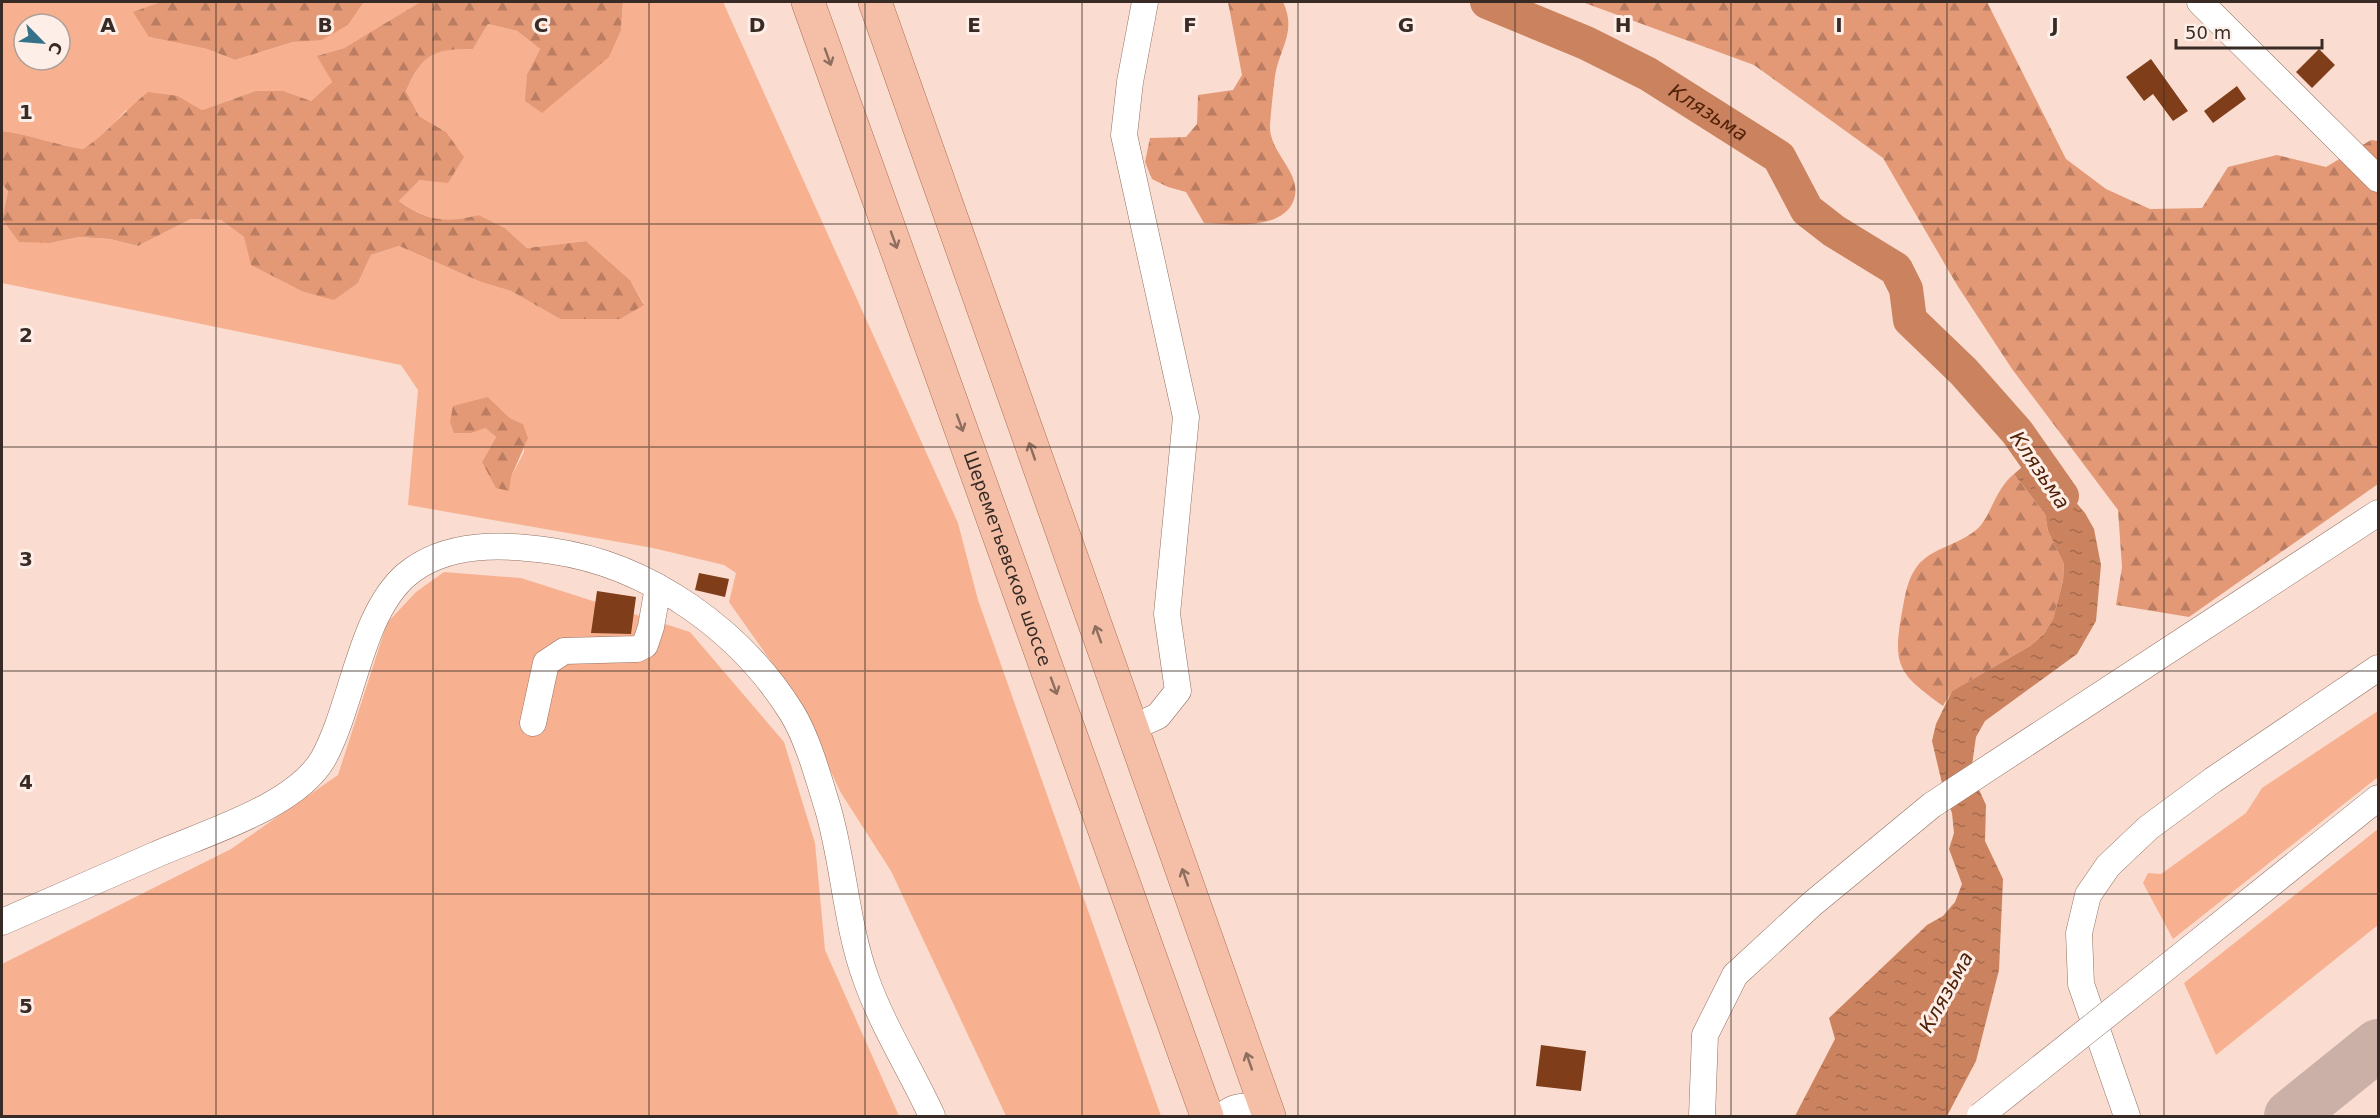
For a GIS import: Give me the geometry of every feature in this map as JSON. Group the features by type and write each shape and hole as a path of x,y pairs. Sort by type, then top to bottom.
{"main road":[{"name":"Шереметьевское шоссе","path":"808,2 1208,1116"},
{"path":"875,2 1268,1116"}],"street":[{"path":"1132,728 1158,716 1178,691 1167,614 1186,417 1124,135 1130,82 1145,2"},
{"path":"2200,2 2379,179"},
{"path":"1702,1116 1705,1035 1735,975 1812,904 1932,805 2379,513"},
{"path":"2,922 265,807 309,778 322,760 339,725 366,642 386,600 405,576 428,559 470,548 518,546 566,553 615,568 658,586 719,628 747,653 794,715 829,812 853,934 866,979 886,1027 932,1116"},
{"path":"533,723 546,663 564,651 637,649 645,645 651,627 658,586"},
{"path":"2127,1116 2081,984 2079,933 2088,895 2108,866 2148,828 2212,780 2379,668"},
{"path":"1980,1116 2379,798"},
{"path":"1223,1116 1239,1106 1252,1107 1268,1116"}],"shaded area":[{"path":"2,2 161,2 149,37 207,49 235,60 293,42 322,39 348,25 364,2 420,3 344,48 318,56 332,82 311,101 267,92 244,96 202,110 178,96 125,111 106,133 83,149 2,131"},
{"path":"623,2 723,2 958,523 978,600 1161,1116 1006,1116 891,871 841,793 794,694 729,602 736,573 724,565 653,548 408,505 418,390 401,365 2,283 2,219 50,243 79,237 110,239 138,246 191,219 221,220 244,237 304,292 334,299 358,283 371,255 399,246 481,282 511,291 560,319 644,304 630,280 586,241 527,248 505,228 479,215 456,220 437,219 420,213 399,201 420,180 446,132 419,116 406,91 418,68 430,55 448,50 473,49 488,24 517,31 540,49 527,74 621,30","holes":["488,397 510,418 523,424 524,452 511,477 482,462 496,437 485,428"]},
{"path":"2,184 8,191 2,219"},
{"path":"444,572 521,578 690,632 784,742 815,843 825,950 899,1116 2,1116 2,964 231,849 338,775 387,623 416,592"},
{"path":"2378,711 2378,777 2173,939 2143,883 2148,873 2161,874 2246,813 2262,788"},
{"path":"2378,829 2378,925 2216,1055 2184,983"}],"green space":[{"path":"161,2 364,2 348,25 322,40 293,42 235,60 207,49 149,37 133,12"},
{"path":"417,2 623,2 621,30 609,57 542,113 525,101 527,74 540,49 517,31 488,24 473,49 439,52 424,61 406,91 419,116 446,132 464,157 448,183 420,180 399,201 419,213 437,219 446,220 479,215 505,228 527,248 586,241 630,280 644,305 620,319 560,319 511,291 481,282 399,246 371,255 358,283 334,300 304,292 251,265 244,237 221,220 191,219 138,246 110,239 79,237 50,243 19,242 2,219 8,191 2,184 2,131 83,149 148,92 178,96 202,110 256,91 283,91 311,101 332,82 317,56 344,48 419,3"},
{"path":"1228,2 1283,2 1287,13 1288,31 1277,65 1270,126 1275,146 1291,173 1295,192 1293,202 1277,218 1253,224 1204,223 1186,192 1152,179 1145,162 1150,138 1186,137 1197,124 1198,95 1233,90 1242,75"},
{"path":"1582,2 1987,2 2066,159 2106,189 2150,209 2202,208 2228,167 2277,155 2326,167 2371,140 2378,141 2378,484 2189,617 2116,605 2122,567 2118,510 2012,369 1957,285 1883,158 1754,65"},
{"path":"488,397 510,418 523,424 528,438 511,477 509,491 496,488 482,462 496,437 485,428 471,433 454,433 450,422 453,406"},
{"path":"2014,474 2045,514 2048,531 2064,564 2063,581 2053,619 2044,634 2030,646 1952,691 1943,706 1917,686 1902,668 1898,645 1907,588 1914,570 1924,559 1969,535 1981,525 2002,488"}],"water":[{"path":"2043,449 2055,468 2061,485 2085,513 2094,529 2101,565 2096,621 2077,654 1985,721 1976,737 1971,772 1986,805 1985,841 2003,879 1999,970 1976,1061 1947,1116 1795,1116 1835,1039 1829,1018 1927,925 1943,916 1955,902 1962,884 1949,849 1954,833 1952,813 1945,796 1932,741 1936,724 1952,691 2030,646 2044,634 2053,619 2063,581 2064,564 2048,531 2045,514 2014,474"}],"building":[{"path":"2319,49 2335,65 2312,88 2296,72"},
{"path":"2151,59 2188,111 2173,121 2153,94 2144,101 2126,77"},
{"path":"2237,86 2246,99 2213,123 2204,111"},
{"path":"699,573 729,579 725,597 695,590"},
{"path":"597,591 636,597 631,634 591,633"},
{"path":"1541,1045 1586,1051 1581,1091 1536,1086"}],"waterway":[{"name":"Клязьма","path":"1487,2 1586,43 1648,74 1779,157 1807,210 1834,231 1896,269 1906,289 1910,320 1964,372 2017,432 2062,496"}],"taxiway":[{"path":"2290,1116 2378,1045"}]}
